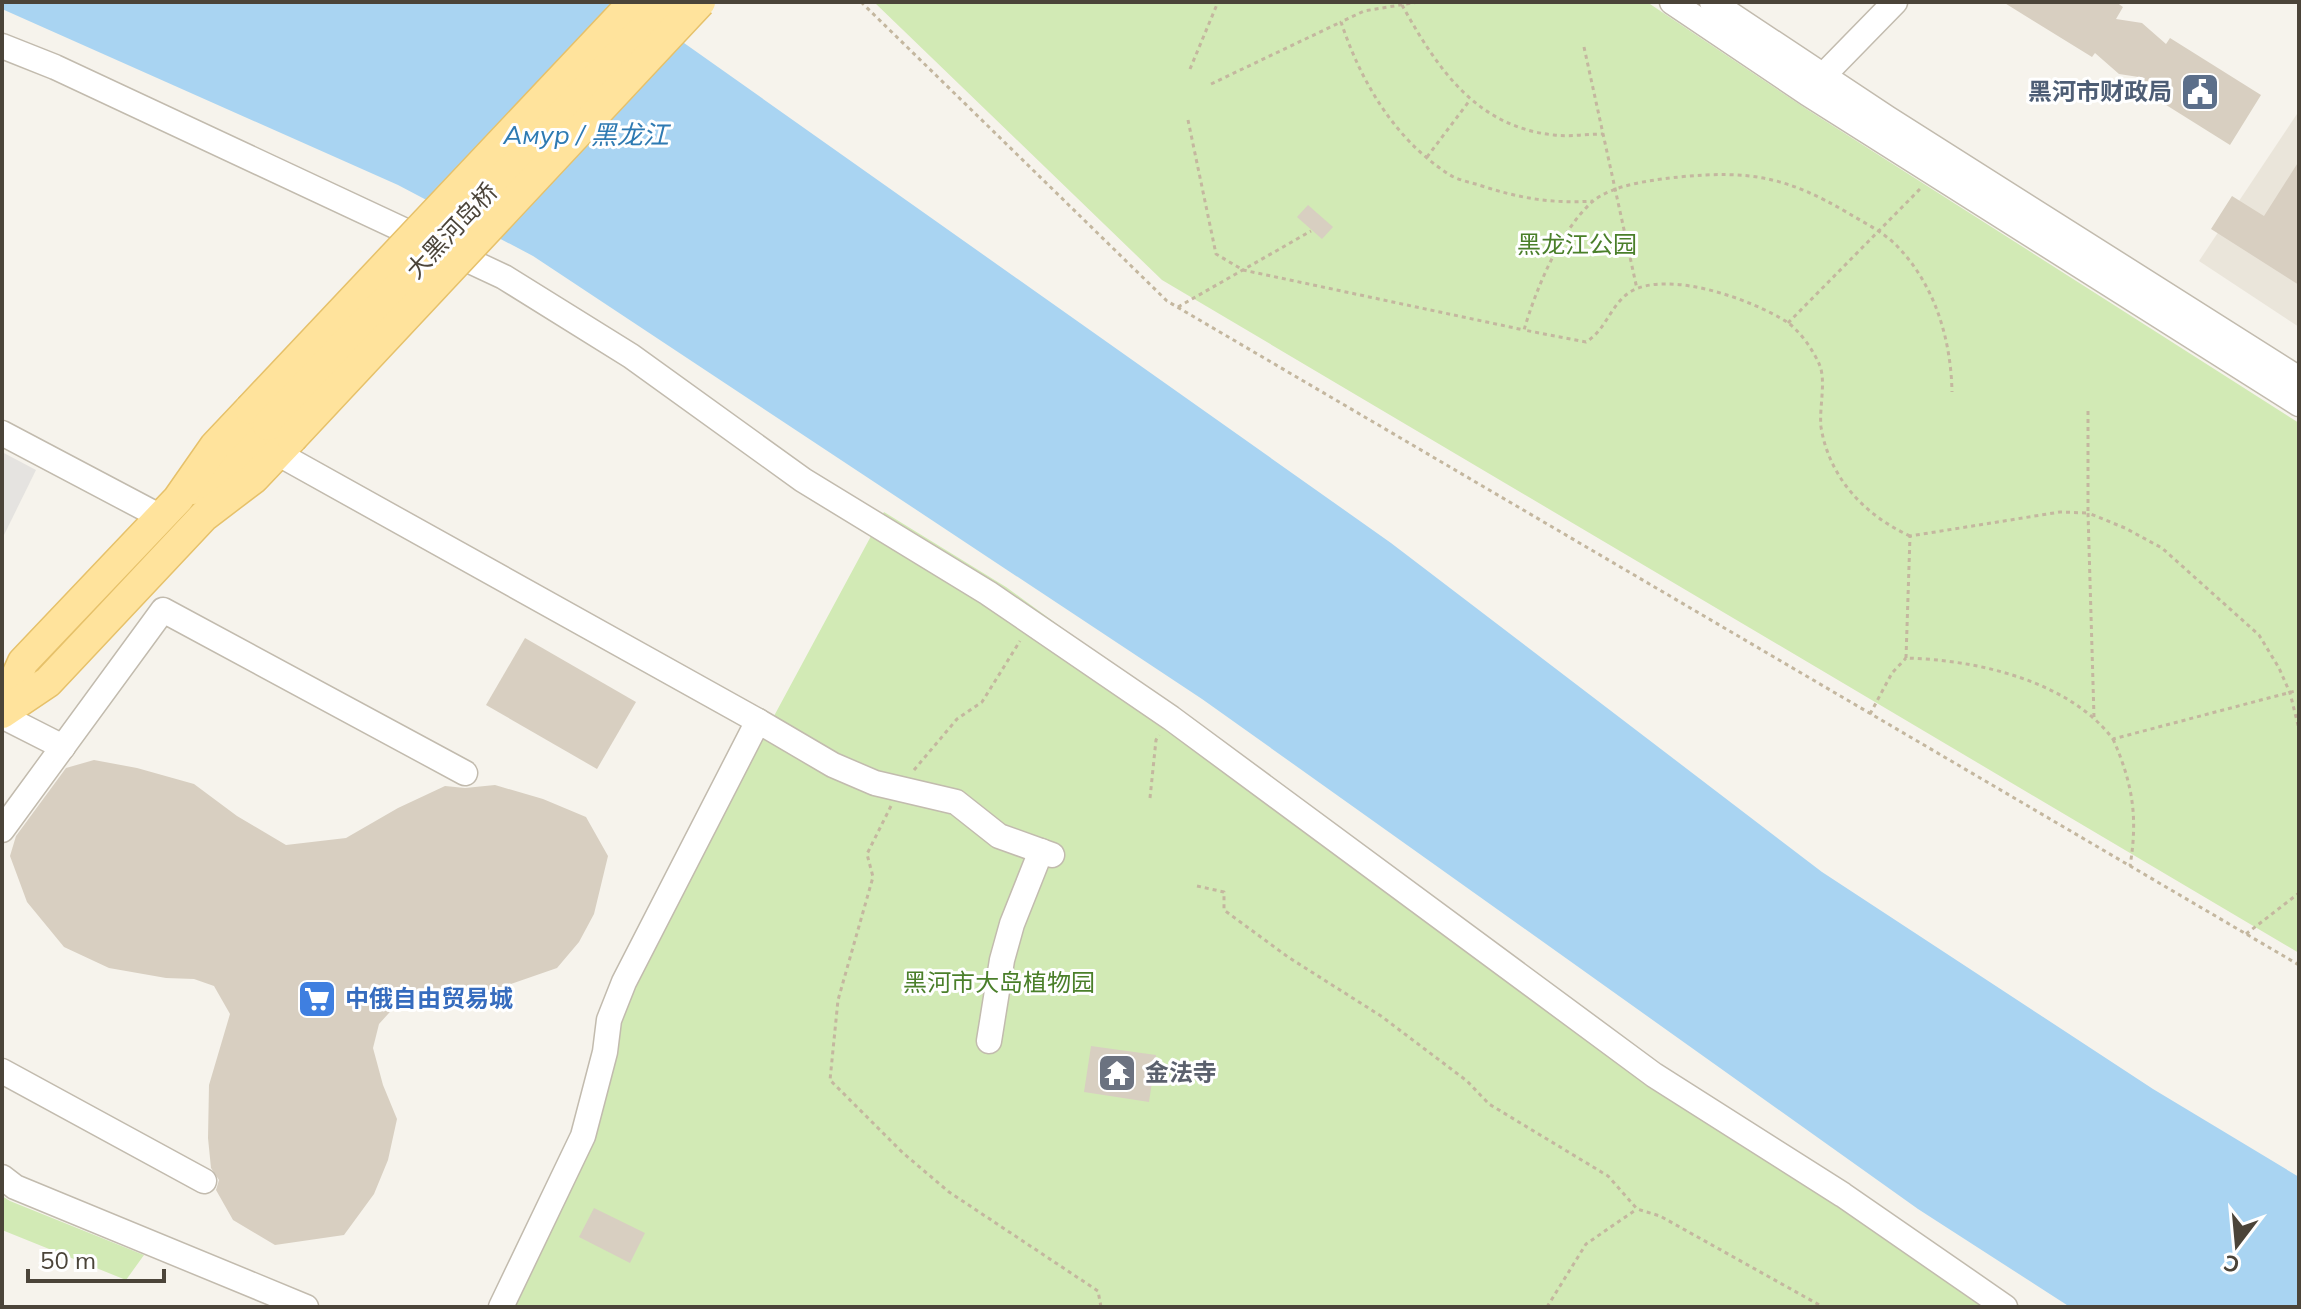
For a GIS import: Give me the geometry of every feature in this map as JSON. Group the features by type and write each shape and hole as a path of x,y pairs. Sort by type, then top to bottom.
{"main road":[{"path":"2,713 48,682 204,516 254,478 272,431 634,2"},
{"name":"大黑河岛桥","path":"272,431 669,2"},
{"path":"170,508 272,431 700,2"},
{"path":"2,713 23,662 170,508 215,446 272,431"},
{"path":"204,516 235,461"}],"street":[{"path":"1672,2 1815,84 2299,379"},
{"path":"1712,2 1815,84 2299,404"},
{"path":"1815,84 1895,2"},
{"path":"2,46 55,67 504,277 631,356 803,480 1031,621 1171,718 1654,1075 1843,1195 2005,1307"},
{"path":"272,431 833,765 875,783 956,802 999,836 1047,853 1012,924 1002,960 989,1041"},
{"path":"2,433 170,508"},
{"path":"115,610 149,630"},
{"path":"2,830 163,610 465,773"},
{"path":"2,713 63,747"},
{"path":"501,1307 583,1136 605,1052 609,1020 624,982 758,721"},
{"path":"2,1071 204,1181"},
{"path":"2,1177 15,1187 306,1307"}],"path":[{"path":"861,2 1167,301 2299,965"},
{"path":"1190,69 1218,2"},
{"path":"1211,84 1364,11 1418,2"},
{"path":"1402,5 1453,83 1470,100 1514,127 1555,135 1603,134"},
{"path":"1341,22 1368,88 1386,114 1427,157 1452,177 1526,200 1562,204 1593,201 1616,190 1660,180 1707,174 1759,177 1792,184 1878,231 1911,264 1935,303 1952,359 1952,392"},
{"path":"1584,47 1637,289"},
{"path":"1427,157 1470,100"},
{"path":"1188,120 1216,254 1243,270 1586,342 1596,336 1628,293 1656,285 1701,286 1788,323 1806,341 1821,367 1821,426 1829,457 1847,489 1874,515 1910,536 2060,512 2088,513 2125,528 2162,548 2259,635 2290,693 2299,729"},
{"path":"1788,323 1923,186"},
{"path":"1524,330 1531,305 1552,257 1593,201"},
{"path":"1178,307 1311,231"},
{"path":"2088,411 2094,717"},
{"path":"1870,714 1892,673 1906,658 1910,536"},
{"path":"1031,621 982,702 957,719 901,788 867,854 873,877 838,1000 830,1080 903,1153 949,1192 1098,1291 1101,1307"},
{"path":"1906,658 2005,673 2043,688 2094,717 2113,739 2132,794 2135,834 2130,866"},
{"path":"2113,739 2299,690"},
{"path":"1150,798 1156,740 1171,718"},
{"path":"1197,886 1224,892 1224,910 1288,957 1381,1016 1467,1081 1489,1104 1608,1176 1637,1209 1660,1216 1823,1307"},
{"path":"2246,934 2299,893"},
{"path":"1547,1307 1586,1244 1637,1209"}],"shaded area":[{"path":"2299,111 2299,327 2199,261"},
{"path":"2,452 36,470 2,539"}],"green space":[{"name":"黑龙江公园","path":"874,2 1647,2 1808,110 2299,423 2299,953 1162,280"},
{"name":"黑河市大岛植物园","path":"884,512 1006,587 1441,903 1679,1084 2022,1307 512,1307 602,1108 610,1085 608,1059 628,987"},
{"path":"2,1196 144,1255 126,1280 2,1230"}],"water":[{"name":"Амур / 黑龙江","path":"2,2 626,2 1391,543 1822,872 2153,1089 2299,1177 2299,1307 2070,1307 1918,1209 1202,699 533,256 398,185 2,9"}],"building":[{"path":"2003,2 2116,2 2123,7 2116,19 2142,23 2166,44 2170,38 2261,95 2230,145 2139,88 2145,78 2119,74 2095,53 2092,57"},
{"path":"2299,161 2299,285 2211,229 2232,196 2264,216"},
{"path":"1308,205 1333,227 1322,239 1297,217"},
{"path":"525,638 636,702 597,769 486,705"},
{"name":"中俄自由贸易城","path":"94,760 194,784 237,816 286,845 346,838 445,786 495,785 543,799 586,817 608,856 594,914 579,942 557,968 499,988 468,994 428,996 398,1003 379,1024 373,1048 397,1119 388,1160 374,1194 344,1235 275,1245 233,1220 216,1190 219,1180 211,1168 208,1138 209,1085 230,1014 214,986 194,979 166,978 109,968 64,947 27,902 10,856 16,836 66,768"},
{"path":"1091,1046 1156,1055 1149,1102 1084,1092"},
{"path":"594,1208 645,1233 630,1263 579,1237"}],"place":[{"name":"黑河市财政局","path":"2200,92"},
{"name":"中俄自由贸易城","path":"317,999"},
{"name":"金法寺","path":"1117,1073"}]}
